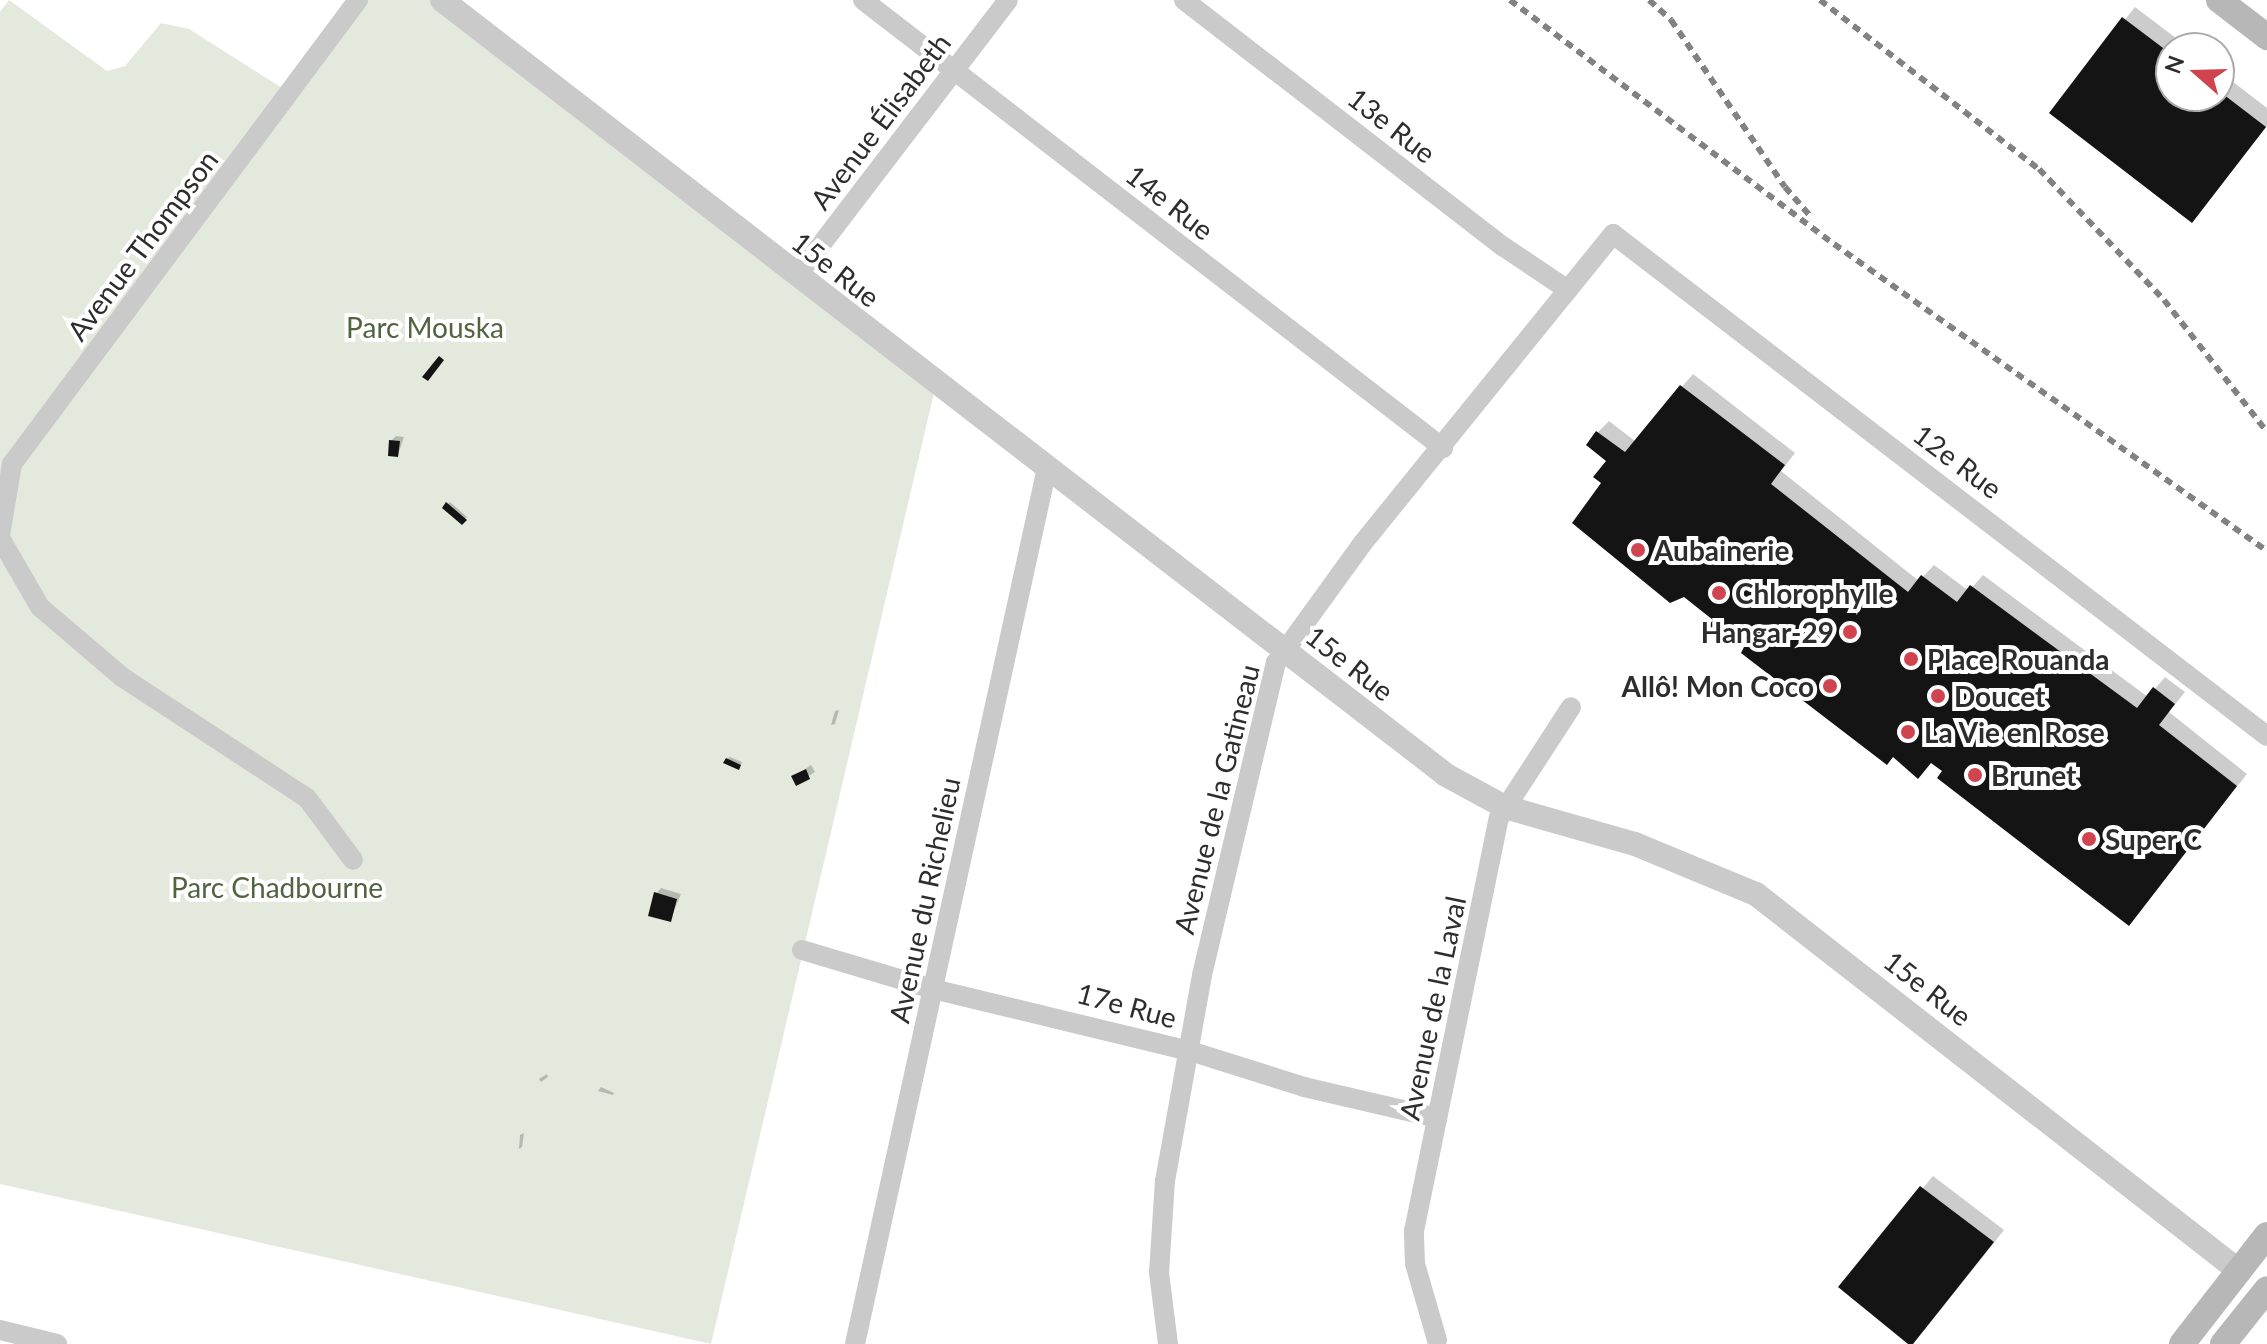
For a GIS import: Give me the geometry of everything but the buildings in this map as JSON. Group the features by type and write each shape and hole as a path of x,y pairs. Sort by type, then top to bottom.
{"main road":[{"path":"2219,0 2267,37"},
{"path":"2182,1344 2267,1235"},
{"path":"2223,1344 2267,1290"}],"street":[{"name":"Avenue Thompson","path":"353,860 307,798 122,677 40,607 0,537 12,464 358,0"},
{"name":"15e Rue","path":"442,0 1446,775 1505,807 1635,844 1756,894 2267,1290"},
{"name":"14e Rue","path":"863,0 1443,448"},
{"name":"Avenue Élisabeth","path":"797,276 1008,0"},
{"name":"13e Rue","path":"1184,0 1504,247 1568,290"},
{"name":"Avenue de la Gatineau","path":"1168,1344 1159,1231 1235,819 1267,685 1283,650 1613,234"},
{"name":"12e Rue","path":"1613,234 2267,736"},
{"name":"Avenue du Richelieu","path":"855,1344 1047,468"},
{"name":"Avenue de la Laval","path":"1437,1340 1415,1264 1414,1231 1437,1118 1505,807 1571,707"},
{"name":"17e Rue","path":"802,950 933,989 1190,1051 1304,1087 1437,1118"},
{"path":"0,1330 57,1344"}],"green space":[{"name":"Parc Mouska","path":"9,0 107,71 125,66 161,23 189,29 290,93 358,0 442,0 936,384 711,1344 0,1184 0,12"}],"railway":[{"path":"1510,0 1834,244 2267,551"},
{"path":"1649,0 1671,20 1785,187 1811,217"},
{"path":"1820,0 2039,169 2164,300 2267,432"}],"place":[{"name":"Aubainerie","path":"1638,550"},
{"name":"Chlorophylle","path":"1719,593"},
{"name":"Hangar-29","path":"1850,632"},
{"name":"Place Rouanda","path":"1911,659"},
{"name":"Allô! Mon Coco","path":"1830,686"},
{"name":"Doucet","path":"1938,696"},
{"name":"La Vie en Rose","path":"1908,732"},
{"name":"Brunet","path":"1975,775"},
{"name":"Super C","path":"2089,839"}],"park label":[{"name":"Parc Chadbourne","path":"277,887"}]}
